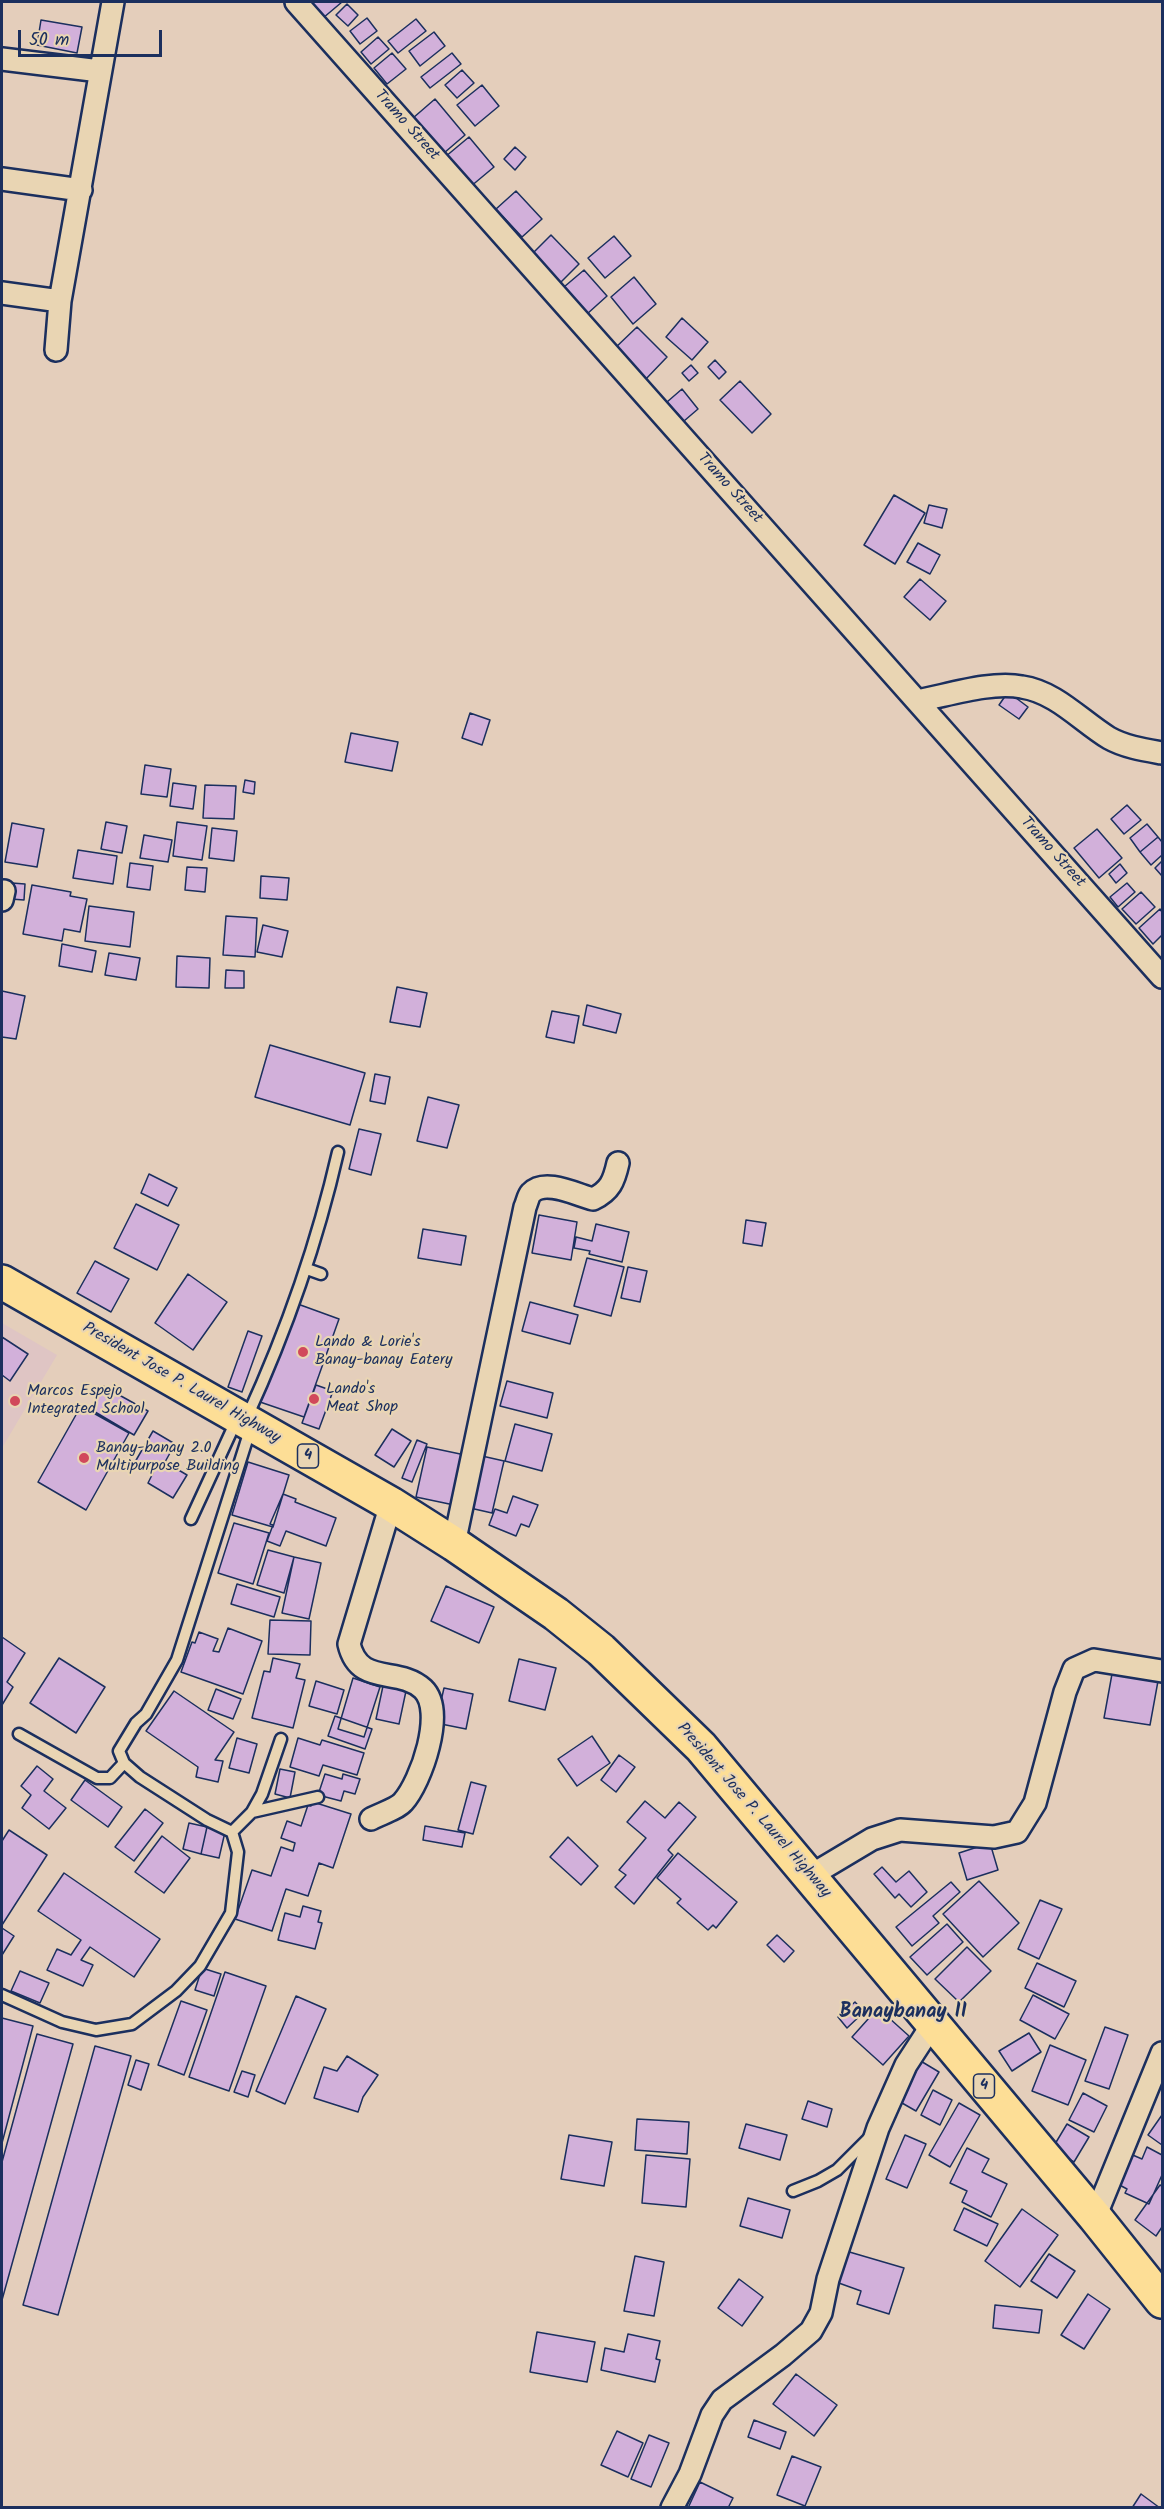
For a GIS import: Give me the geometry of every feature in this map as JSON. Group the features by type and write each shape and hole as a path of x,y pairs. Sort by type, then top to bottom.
{"highway":[{"name":"President Jose P. Laurel Highway","path":"2,1282 391,1504 556,1614 601,1650 701,1747 1095,2217 1162,2301"}],"street":[{"path":"56,350 60,301 113,2"},
{"name":"Tramo Street","path":"296,2 1162,977"},
{"path":"2,59 100,71"},
{"path":"2,179 81,190"},
{"path":"2,293 60,301"},
{"path":"917,701 999,686 1023,687 1045,694 1111,739 1139,750 1162,753"},
{"path":"454,1544 525,1207 530,1193 539,1188 551,1187 593,1199 606,1193 615,1180 618,1163"},
{"path":"371,1819 403,1803 420,1773 433,1726 432,1707 424,1690 405,1680 364,1669 353,1659 350,1644 391,1504"},
{"path":"810,1876 872,1839 900,1830 994,1837 1017,1832 1035,1803 1065,1692 1074,1669 1094,1660 1162,1671"},
{"path":"672,2508 690,2474 712,2415 722,2400 783,2355 810,2331 821,2313 828,2279 878,2128 906,2065 932,2025"},
{"path":"1095,2217 1162,2053"}],"lane":[{"path":"191,1519 245,1420 285,1327 307,1269 338,1152"},
{"path":"307,1269 321,1274"},
{"path":"3,1997 62,2022 96,2030 132,2024 176,1991 200,1966 231,1913 238,1852 232,1832 207,1820 150,1783 124,1763 119,1751 136,1723 146,1714 177,1660 245,1420"},
{"path":"19,1734 97,1778 110,1778 124,1763"},
{"path":"232,1832 252,1812 262,1794 281,1738"},
{"path":"252,1812 318,1797"},
{"path":"793,2191 837,2170 878,2128"}],"shaded area":[{"name":"Marcos Espejo Integrated School","path":"2,1323 57,1355 2,1448"}],"building":[{"path":"310,2 342,2 323,18"},
{"path":"347,4 358,15 348,26 336,15"},
{"path":"367,18 377,31 360,44 350,31"},
{"path":"416,19 426,31 398,53 388,41"},
{"path":"41,20 82,27 77,53 37,45"},
{"path":"434,32 445,46 420,66 409,51"},
{"path":"378,37 389,49 371,64 361,52"},
{"path":"392,53 406,69 387,84 374,68"},
{"path":"452,53 461,64 430,88 421,77"},
{"path":"462,70 474,83 457,98 445,85"},
{"path":"482,85 499,106 475,126 457,105"},
{"path":"435,99 465,135 444,153 413,118"},
{"path":"469,137 494,167 470,187 445,157"},
{"path":"515,147 526,157 515,170 504,159"},
{"path":"516,191 542,219 522,237 496,209"},
{"path":"551,235 579,264 559,284 531,255"},
{"path":"614,236 631,256 605,278 588,258"},
{"path":"584,270 607,296 587,314 564,287"},
{"path":"634,277 656,304 633,324 611,297"},
{"path":"682,318 708,342 692,360 666,337"},
{"path":"637,327 667,357 644,381 613,350"},
{"path":"715,360 726,372 719,379 708,367"},
{"path":"691,365 698,373 689,381 682,373"},
{"path":"740,381 771,414 752,433 720,400"},
{"path":"682,389 698,409 684,421 667,402"},
{"path":"894,495 925,513 895,564 864,545"},
{"path":"929,505 947,509 942,528 924,523"},
{"path":"918,543 940,555 930,574 907,562"},
{"path":"920,579 946,601 930,620 904,597"},
{"path":"1008,692 1028,707 1019,719 999,705"},
{"path":"470,713 490,720 482,745 462,738"},
{"path":"351,733 398,742 392,771 345,762"},
{"path":"145,765 171,769 167,797 141,794"},
{"path":"245,780 255,782 254,794 243,792"},
{"path":"173,783 196,786 193,809 170,806"},
{"path":"205,785 236,786 234,819 203,818"},
{"path":"1127,805 1141,820 1124,834 1111,819"},
{"path":"106,822 127,826 122,853 101,849"},
{"path":"177,822 207,826 202,860 173,856"},
{"path":"12,823 44,829 37,867 5,862"},
{"path":"1147,824 1158,837 1140,852 1130,838"},
{"path":"212,828 237,831 234,861 209,858"},
{"path":"1097,829 1122,858 1099,878 1074,848"},
{"path":"144,835 172,840 168,862 140,858"},
{"path":"1158,837 1162,842 1162,855 1151,865 1140,852"},
{"path":"78,850 117,856 113,884 73,878"},
{"path":"1162,861 1162,876 1155,868"},
{"path":"130,863 153,866 150,890 127,887"},
{"path":"1120,864 1127,873 1116,883 1109,874"},
{"path":"187,867 207,868 205,892 185,890"},
{"path":"261,876 289,878 287,900 260,898"},
{"path":"12,883 25,884 24,900 11,899"},
{"path":"1127,883 1135,892 1118,907 1110,897"},
{"path":"32,885 71,892 70,896 87,899 80,932 64,929 62,941 23,934"},
{"path":"1141,892 1155,907 1136,924 1122,909"},
{"path":"89,906 134,912 130,947 85,941"},
{"path":"1160,909 1162,935 1153,944 1139,928"},
{"path":"226,916 257,918 255,957 223,955"},
{"path":"263,925 288,931 282,957 257,952"},
{"path":"62,944 96,951 92,972 59,966"},
{"path":"109,953 140,958 136,980 105,975"},
{"path":"177,956 210,958 209,988 176,987"},
{"path":"226,970 244,971 244,988 225,988"},
{"path":"397,987 427,993 420,1027 390,1022"},
{"path":"2,991 25,996 16,1039 2,1037"},
{"path":"587,1005 621,1014 616,1033 583,1025"},
{"path":"552,1011 579,1016 574,1043 546,1037"},
{"path":"270,1045 365,1073 350,1125 255,1097"},
{"path":"375,1074 390,1077 385,1104 370,1101"},
{"path":"428,1097 459,1105 447,1148 417,1141"},
{"path":"359,1129 381,1134 371,1175 349,1169"},
{"path":"149,1174 177,1188 168,1206 141,1193"},
{"path":"136,1204 179,1225 157,1270 114,1248"},
{"path":"539,1215 577,1222 571,1260 532,1253"},
{"path":"746,1220 766,1223 762,1246 743,1243"},
{"path":"596,1224 629,1232 622,1262 574,1248 576,1237 592,1241"},
{"path":"423,1229 466,1236 461,1265 418,1258"},
{"path":"587,1258 624,1267 611,1316 574,1306"},
{"path":"95,1261 129,1279 111,1312 77,1293"},
{"path":"628,1267 647,1271 640,1302 621,1298"},
{"path":"188,1274 227,1302 193,1350 155,1323"},
{"path":"530,1302 578,1315 570,1344 522,1331"},
{"name":"Lando & Lorie's Banay-banay Eatery","path":"295,1303 339,1319 304,1417 260,1402"},
{"path":"248,1331 262,1336 242,1392 228,1387"},
{"path":"2,1337 28,1354 10,1381 2,1375"},
{"path":"507,1381 553,1393 547,1418 500,1406"},
{"path":"316,1385 333,1391 319,1429 302,1423"},
{"path":"103,1386 148,1411 134,1435 90,1409"},
{"name":"Banay-banay 2.0 Multipurpose Building","path":"81,1406 129,1433 86,1510 38,1482"},
{"path":"515,1424 552,1434 542,1471 505,1461"},
{"path":"392,1429 411,1441 394,1467 375,1455"},
{"path":"153,1431 175,1444 165,1462 187,1475 173,1498 148,1483 153,1473 135,1462"},
{"path":"417,1440 427,1444 412,1482 402,1478"},
{"path":"427,1447 465,1455 454,1505 416,1497"},
{"path":"482,1456 504,1461 492,1513 470,1508"},
{"path":"248,1462 289,1475 273,1527 232,1515"},
{"path":"283,1494 296,1499 295,1502 336,1518 326,1546 286,1531 280,1546 267,1541 273,1525 270,1524"},
{"path":"513,1496 538,1505 529,1527 521,1524 516,1536 489,1525 495,1509 507,1513"},
{"path":"234,1523 269,1533 253,1584 218,1573"},
{"path":"268,1550 294,1557 284,1593 257,1585"},
{"path":"294,1557 321,1563 309,1619 282,1613"},
{"path":"237,1584 280,1597 274,1617 231,1604"},
{"path":"446,1586 494,1607 479,1643 431,1621"},
{"path":"270,1620 311,1621 310,1655 268,1654"},
{"path":"228,1628 262,1641 243,1694 181,1672 192,1642 195,1643 199,1632 218,1639 213,1651 219,1652"},
{"path":"2,1637 25,1653 7,1682 13,1687 2,1705"},
{"path":"59,1658 105,1687 76,1733 30,1703"},
{"path":"273,1658 300,1664 296,1678 305,1680 293,1728 252,1718 264,1671 270,1672"},
{"path":"519,1659 556,1668 545,1710 509,1701"},
{"path":"1112,1674 1158,1681 1150,1725 1104,1718"},
{"path":"353,1678 380,1687 364,1737 338,1729"},
{"path":"316,1681 344,1690 337,1714 309,1706"},
{"path":"383,1686 406,1691 399,1724 376,1719"},
{"path":"444,1688 473,1694 466,1729 436,1723"},
{"path":"216,1689 241,1699 233,1719 208,1710"},
{"path":"174,1691 234,1732 215,1760 223,1761 218,1782 196,1777 198,1767 146,1731"},
{"path":"335,1716 372,1729 365,1749 328,1736"},
{"path":"592,1736 610,1763 577,1786 558,1759"},
{"path":"237,1738 257,1744 249,1773 229,1768"},
{"path":"298,1738 320,1745 322,1740 364,1753 357,1775 323,1765 319,1776 290,1767"},
{"path":"619,1755 635,1767 616,1792 601,1780"},
{"path":"37,1766 53,1779 44,1791 66,1808 49,1829 22,1808 31,1795 21,1786"},
{"path":"280,1769 295,1772 290,1798 275,1794"},
{"path":"325,1774 342,1779 343,1774 360,1779 355,1794 344,1791 341,1801 318,1795"},
{"path":"85,1780 122,1807 108,1827 71,1800"},
{"path":"471,1782 486,1786 473,1834 458,1830"},
{"path":"645,1801 665,1818 679,1802 696,1817 668,1850 673,1855 634,1904 615,1887 626,1875 619,1870 646,1838 627,1822"},
{"path":"313,1802 351,1814 333,1868 319,1863 308,1896 286,1889 272,1931 235,1919 252,1870 271,1876 281,1847 293,1851 295,1843 281,1838 287,1821 301,1826 308,1805 311,1806"},
{"path":"145,1809 163,1823 134,1861 115,1847"},
{"path":"189,1823 207,1827 201,1854 183,1849"},
{"path":"425,1826 465,1833 462,1847 423,1840"},
{"path":"207,1827 225,1832 219,1858 201,1854"},
{"path":"9,1830 47,1855 2,1925 2,1841"},
{"path":"162,1836 190,1858 164,1893 135,1872"},
{"path":"568,1837 598,1866 581,1885 550,1857"},
{"path":"990,1843 998,1870 967,1880 959,1853"},
{"path":"678,1853 737,1902 716,1928 713,1925 708,1930 677,1903 681,1899 657,1878"},
{"path":"882,1867 896,1882 909,1871 927,1892 911,1907 899,1894 895,1898 874,1874"},
{"path":"64,1873 160,1939 134,1977 90,1947 81,1960 93,1965 83,1986 47,1970 57,1949 71,1955 81,1940 38,1911"},
{"path":"979,1881 1019,1923 983,1957 943,1914"},
{"path":"951,1882 960,1892 933,1916 939,1923 912,1946 896,1927"},
{"path":"1040,1900 1062,1909 1039,1959 1018,1949"},
{"path":"303,1906 321,1911 318,1922 322,1923 315,1949 278,1940 285,1913 300,1917"},
{"path":"947,1924 963,1942 927,1975 910,1957"},
{"path":"2,1928 14,1936 2,1955"},
{"path":"777,1935 794,1951 784,1962 767,1945"},
{"path":"967,1947 991,1971 959,2002 935,1979"},
{"path":"1037,1963 1076,1981 1064,2007 1025,1988"},
{"path":"202,1968 221,1974 214,1996 195,1990"},
{"path":"20,1971 49,1983 40,2003 11,1991"},
{"path":"225,1972 266,1986 229,2091 189,2077"},
{"path":"1033,1995 1069,2014 1055,2039 1020,2020"},
{"path":"296,1996 326,2009 285,2104 256,2091"},
{"path":"181,2001 207,2010 184,2075 158,2065"},
{"path":"855,2002 864,2012 847,2028 838,2017"},
{"path":"878,2008 909,2036 883,2065 852,2037"},
{"path":"2,2018 33,2026 2,2143"},
{"path":"1105,2027 1128,2035 1109,2089 1085,2081"},
{"path":"1029,2033 1041,2052 1012,2071 999,2051"},
{"path":"37,2034 73,2044 2,2300 2,2162"},
{"path":"1050,2045 1086,2060 1068,2105 1032,2091"},
{"path":"95,2046 131,2056 58,2315 23,2305"},
{"path":"347,2056 378,2075 363,2097 358,2112 314,2098 324,2067 337,2071"},
{"path":"136,2060 149,2064 141,2090 128,2085"},
{"path":"919,2060 939,2072 916,2111 895,2099"},
{"path":"242,2071 255,2075 248,2097 234,2092"},
{"path":"933,2090 952,2100 940,2125 921,2115"},
{"path":"1083,2093 1107,2106 1094,2132 1069,2120"},
{"path":"808,2101 832,2109 827,2127 802,2119"},
{"path":"959,2103 980,2115 950,2167 929,2155"},
{"path":"1162,2115 1162,2145 1148,2135"},
{"path":"637,2119 689,2122 687,2154 635,2150"},
{"path":"746,2124 787,2135 780,2160 739,2148"},
{"path":"1067,2124 1089,2137 1074,2162 1052,2149"},
{"path":"569,2135 612,2142 604,2186 561,2179"},
{"path":"905,2135 926,2144 907,2188 886,2179"},
{"path":"1147,2147 1162,2155 1162,2175 1149,2204 1125,2193 1127,2189 1114,2182 1128,2153 1142,2159"},
{"path":"967,2148 989,2159 982,2172 1007,2184 991,2217 962,2202 967,2191 950,2183"},
{"path":"646,2155 690,2159 686,2207 642,2203"},
{"path":"1160,2185 1162,2186 1162,2227 1156,2236 1135,2220"},
{"path":"748,2198 790,2210 782,2238 740,2226"},
{"path":"964,2208 998,2224 987,2246 954,2230"},
{"path":"1022,2209 1058,2235 1020,2287 985,2261"},
{"path":"846,2251 904,2268 889,2314 857,2304 861,2291 836,2282"},
{"path":"1049,2254 1075,2271 1057,2298 1031,2281"},
{"path":"635,2256 664,2262 654,2316 624,2311"},
{"path":"739,2279 763,2297 742,2326 718,2308"},
{"path":"1088,2294 1110,2309 1084,2349 1061,2335"},
{"path":"995,2305 1042,2310 1039,2333 993,2328"},
{"path":"537,2332 595,2342 587,2382 530,2372"},
{"path":"628,2334 660,2341 656,2359 660,2360 655,2382 601,2370 605,2348 624,2352"},
{"path":"796,2374 837,2405 814,2436 773,2404"},
{"path":"754,2420 786,2432 780,2449 748,2437"},
{"path":"617,2431 643,2443 628,2477 601,2465"},
{"path":"649,2435 669,2443 651,2487 631,2479"},
{"path":"792,2456 821,2467 805,2506 777,2495"},
{"path":"700,2482 733,2498 728,2508 688,2508"},
{"path":"1141,2494 1160,2508 1132,2508"}],"place":[{"name":"Lando & Lorie's Banay-banay Eatery","path":"303,1352"},
{"name":"Lando's Meat Shop","path":"314,1399"},
{"name":"Marcos Espejo Integrated School","path":"15,1401"},
{"name":"Banay-banay 2.0 Multipurpose Building","path":"84,1458"}],"district":[{"name":"Banaybanay II","path":"903,2014"}]}
